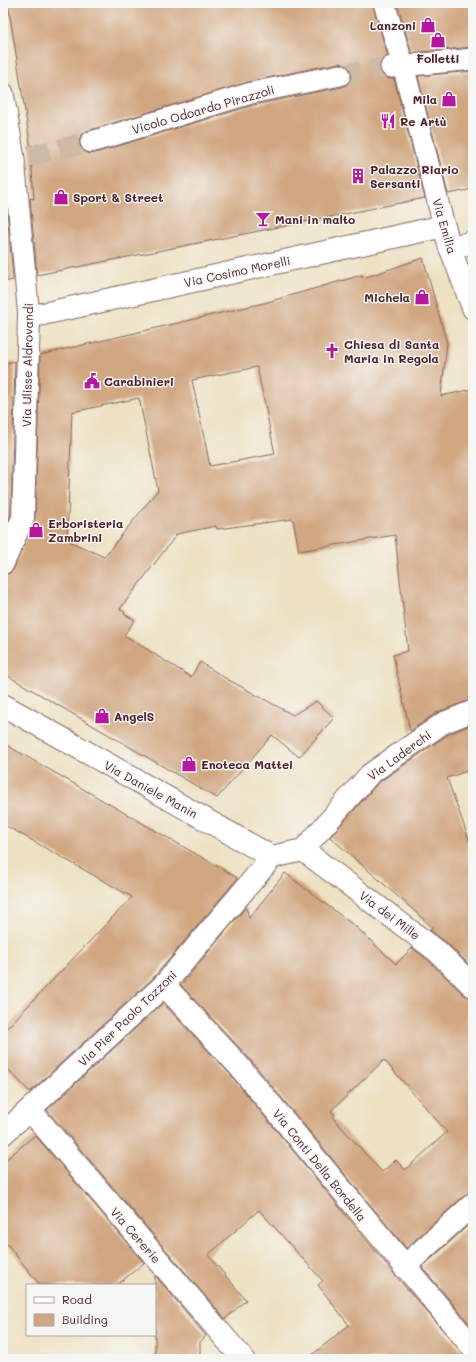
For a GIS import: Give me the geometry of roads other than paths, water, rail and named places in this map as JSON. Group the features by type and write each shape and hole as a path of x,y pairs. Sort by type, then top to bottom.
{"street":[{"name":"Via Emilia","path":"384,3 397,66 450,248 473,309"},
{"path":"397,66 473,59"},
{"name":"Vicolo Odoardo Pirazzoli","path":"91,142 251,93 340,74"},
{"name":"Via Ulisse Aldrovandi","path":"3,93 15,168 30,317 23,518 3,563"},
{"name":"Via Cosimo Morelli","path":"30,317 444,226"},
{"path":"450,248 473,242"},
{"name":"Via Daniele Manin","path":"3,705 272,857"},
{"name":"Via Laderchi","path":"303,850 370,774 443,723 473,711"},
{"path":"272,857 303,850"},
{"name":"Via dei Mille","path":"303,850 437,951 473,986"},
{"name":"Via Pier Paolo Tozzoni","path":"3,1134 164,985 272,857"},
{"name":"Via Conti Della Bordella","path":"164,985 238,1065 404,1267 473,1348"},
{"name":"Via Cererie","path":"30,1110 243,1359"},
{"path":"404,1267 473,1204"},
{"path":"468,1359 473,1356"}],"tunnel":[{"path":"340,75 391,67"},
{"path":"29,156 91,142"}],"place":[{"name":"Lanzoni","path":"428,25"},
{"name":"Folletti","path":"438,40"},
{"name":"Mila","path":"449,99"},
{"name":"Re Artù","path":"388,121"},
{"name":"Palazzo Riario Sersanti","path":"358,176"},
{"name":"Sport & Street","path":"61,197"},
{"name":"Mani in malto","path":"263,219"},
{"name":"Michela","path":"422,297"},
{"name":"Chiesa di Santa Maria in Regola","path":"332,351"},
{"name":"Carabinieri","path":"92,381"},
{"name":"Erboristeria Zambrini","path":"36,530"},
{"name":"AngelS","path":"102,716"},
{"name":"Enoteca Mattei","path":"189,764"}]}
